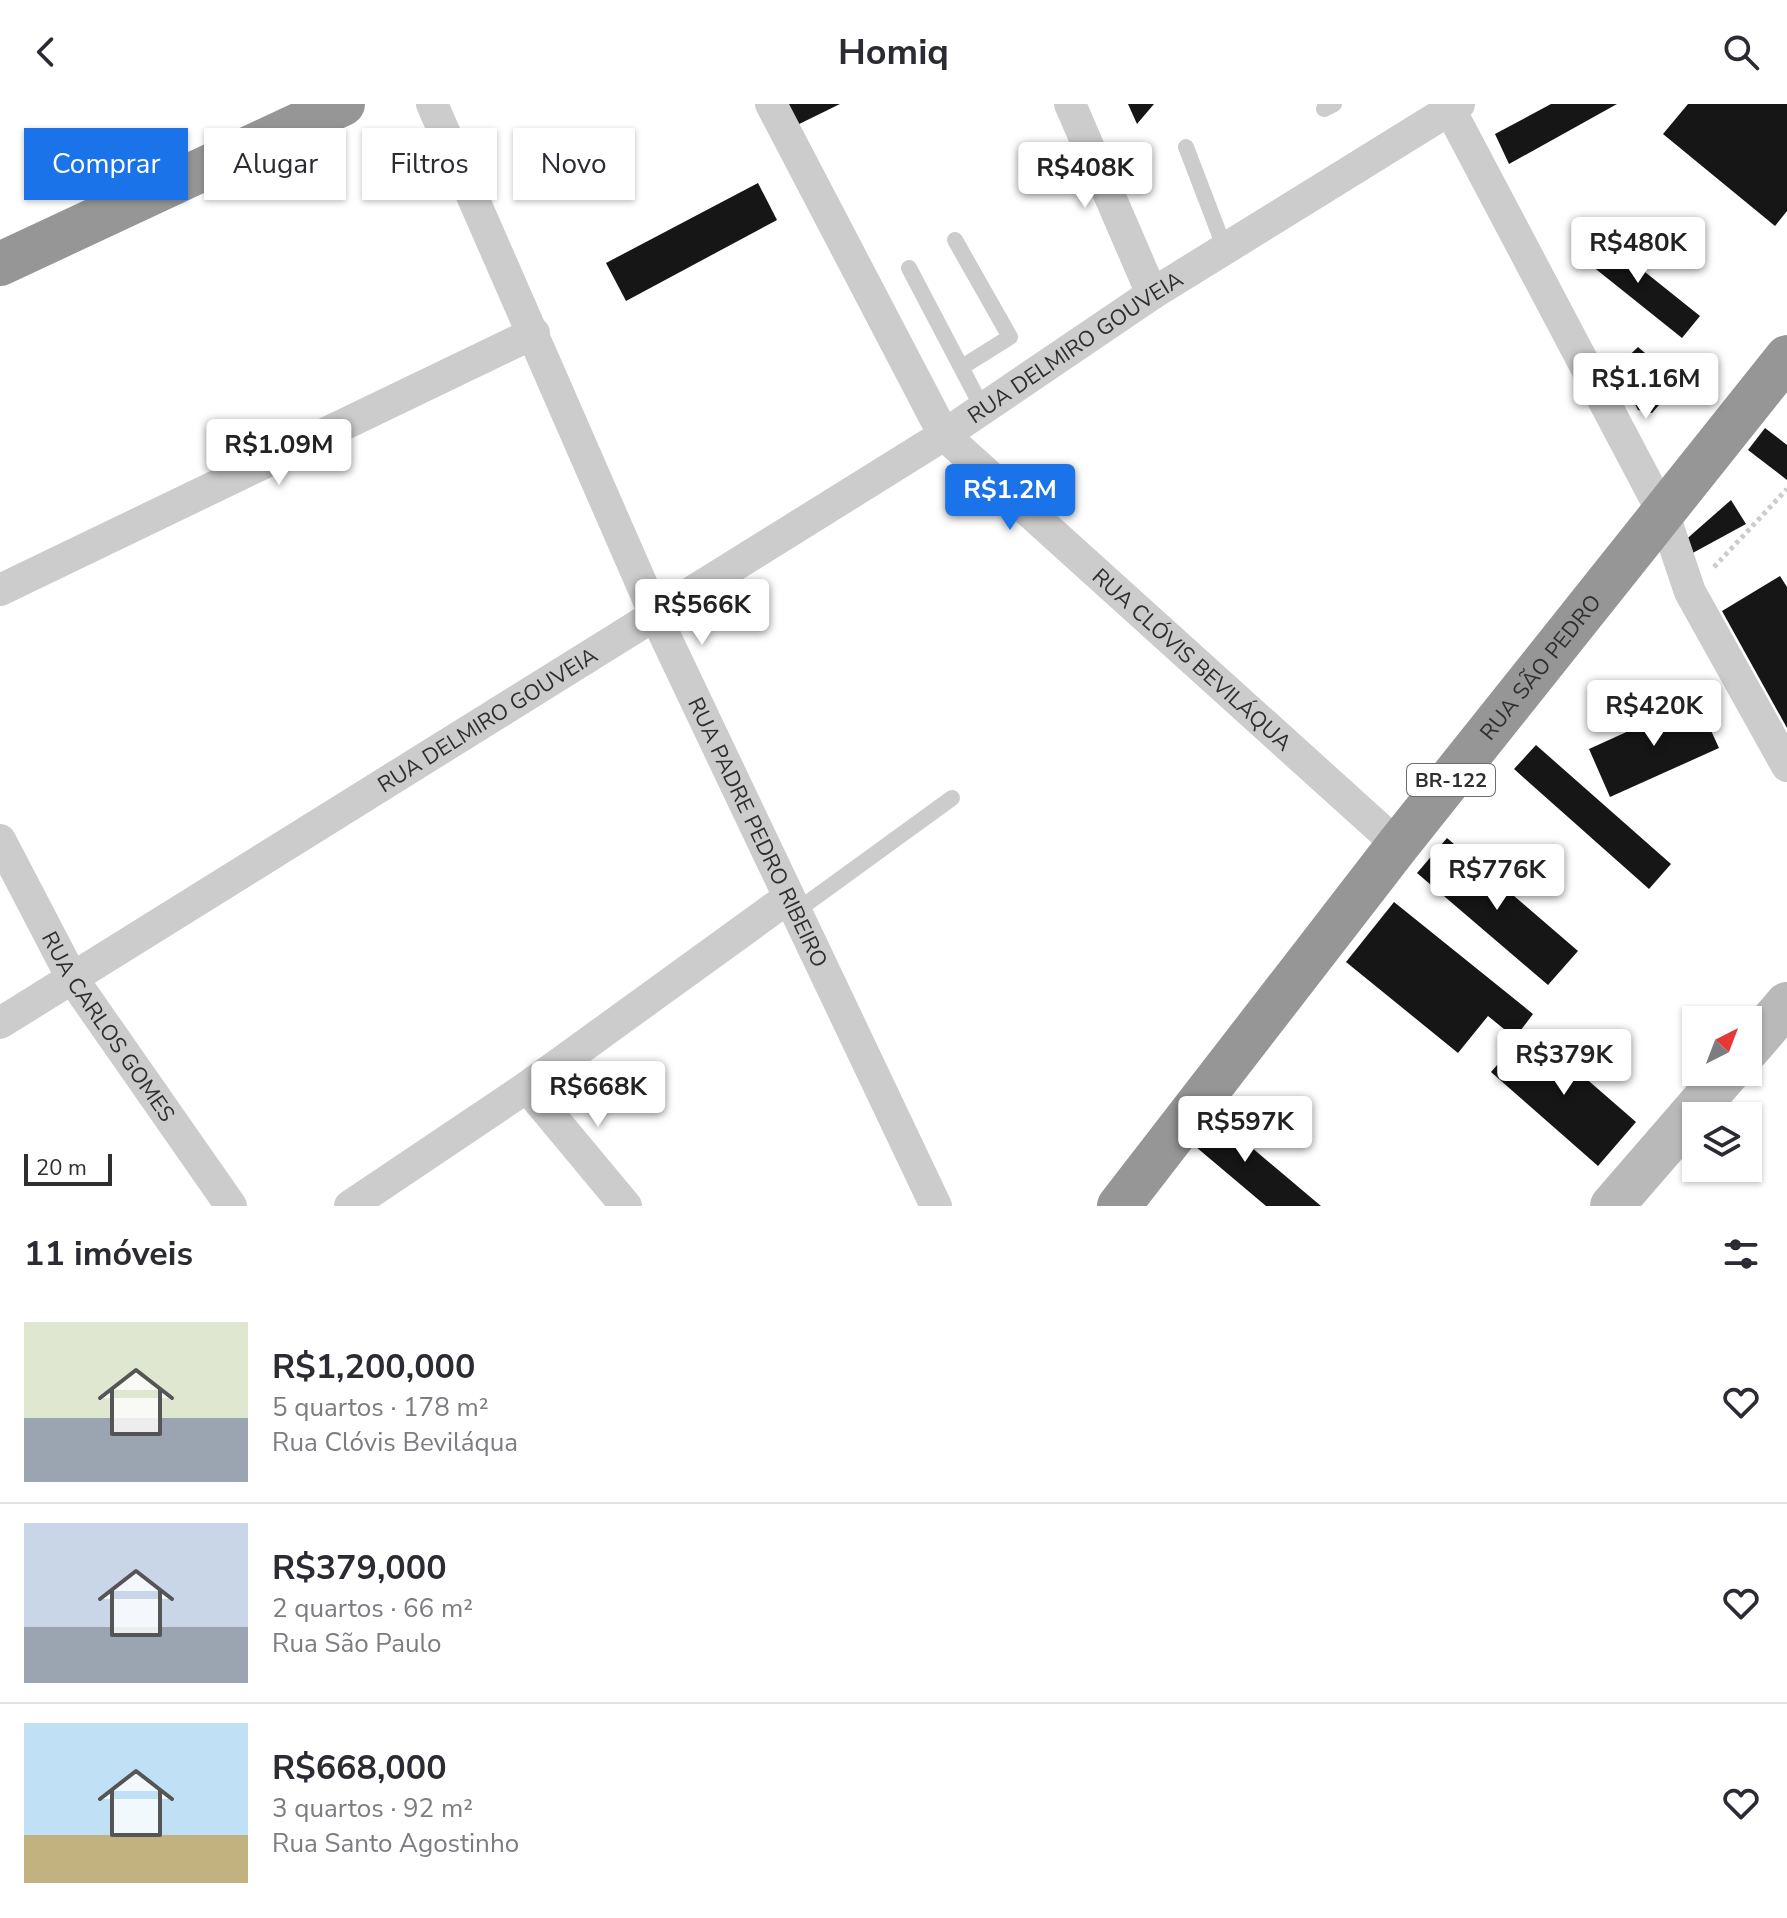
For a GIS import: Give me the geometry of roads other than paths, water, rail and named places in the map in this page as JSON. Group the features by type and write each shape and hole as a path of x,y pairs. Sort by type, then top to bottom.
{"highway":[{"path":"0,264 343,104"},
{"name":"RUA SÃO PEDRO","path":"1119,1206 1398,845 1787,357"}],"street":[{"name":"RUA PADRE PEDRO RIBEIRO","path":"432,104 656,617 936,1206"},
{"name":"RUA CLÓVIS BEVILÁQUA","path":"771,104 944,435 1398,845"},
{"path":"1070,104 1152,294"},
{"path":"1452,106 1664,515 1690,592 1787,766"},
{"name":"RUA DELMIRO GOUVEIA","path":"0,1023 656,617 944,435 1152,294 1452,106"},
{"path":"0,590 534,333"},
{"name":"RUA CARLOS GOMES","path":"0,840 72,978 231,1206"},
{"path":"350,1206 792,905"},
{"path":"1762,1033 1787,1004"},
{"path":"1612,1206 1716,1086"},
{"path":"527,1087 626,1206"}],"lane":[{"path":"1186,147 1225,249"},
{"path":"955,240 1010,337 962,367"},
{"path":"909,268 983,409"},
{"path":"792,905 952,798"}]}
